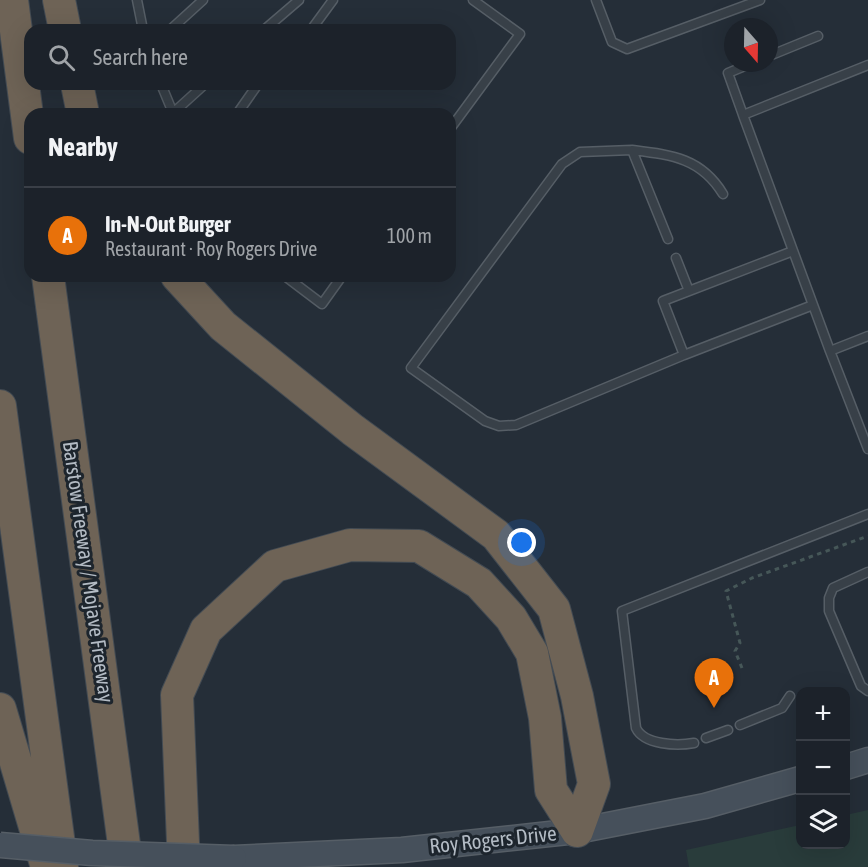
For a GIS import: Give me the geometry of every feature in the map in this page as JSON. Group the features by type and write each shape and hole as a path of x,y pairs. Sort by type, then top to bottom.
{"highway":[{"path":"12,0 26,108"},
{"path":"59,0 65,24"},
{"path":"78,90 82,108"},
{"name":"Barstow Freeway / Mojave Freeway","path":"49,282 127,867"},
{"path":"183,282 223,326 353,430 496,535 554,609 577,696 594,784 577,831"},
{"path":"0,406 62,867"},
{"path":"183,867 177,695 206,630 275,566 350,545 419,546 479,583 511,618 532,653 545,718 550,789 577,831"},
{"path":"0,709 47,867"}],"main road":[{"path":"850,766 868,760"},
{"name":"Roy Rogers Drive","path":"0,845 92,853 234,858 402,850 577,831 705,806 796,780"}],"lane":[{"path":"137,0 142,24"},
{"path":"176,24 202,0"},
{"path":"271,24 299,0"},
{"path":"315,24 333,0"},
{"path":"456,121 520,34 473,0"},
{"path":"596,0 612,42 627,49 760,0"},
{"path":"778,52 818,36"},
{"path":"743,115 868,65"},
{"path":"730,72 728,73 743,115 868,449"},
{"path":"163,90 171,108"},
{"path":"179,108 198,90"},
{"path":"241,108 254,90"},
{"path":"723,194 712,177 701,167 663,153 632,150 580,153 562,164 411,368 485,421 499,426 516,425 684,355 813,305"},
{"path":"632,150 668,239"},
{"path":"684,355 663,301 793,250"},
{"path":"676,258 689,291"},
{"path":"293,282 322,304 338,282"},
{"path":"830,351 868,336"},
{"path":"694,743 646,741 640,736 636,728 622,611 868,514"},
{"path":"868,572 833,588 829,598 829,611 861,686 868,691"},
{"path":"740,725 782,708 790,696"},
{"path":"706,738 728,730"}],"path":[{"path":"742,668 735,651 740,643 734,613 726,591 752,578 868,536"}],"green space":[{"path":"868,810 868,867 689,867 686,850 796,826 796,849 850,849 850,814"}],"place":[{"name":"In-N-Out Burger","path":"714,708"}]}
